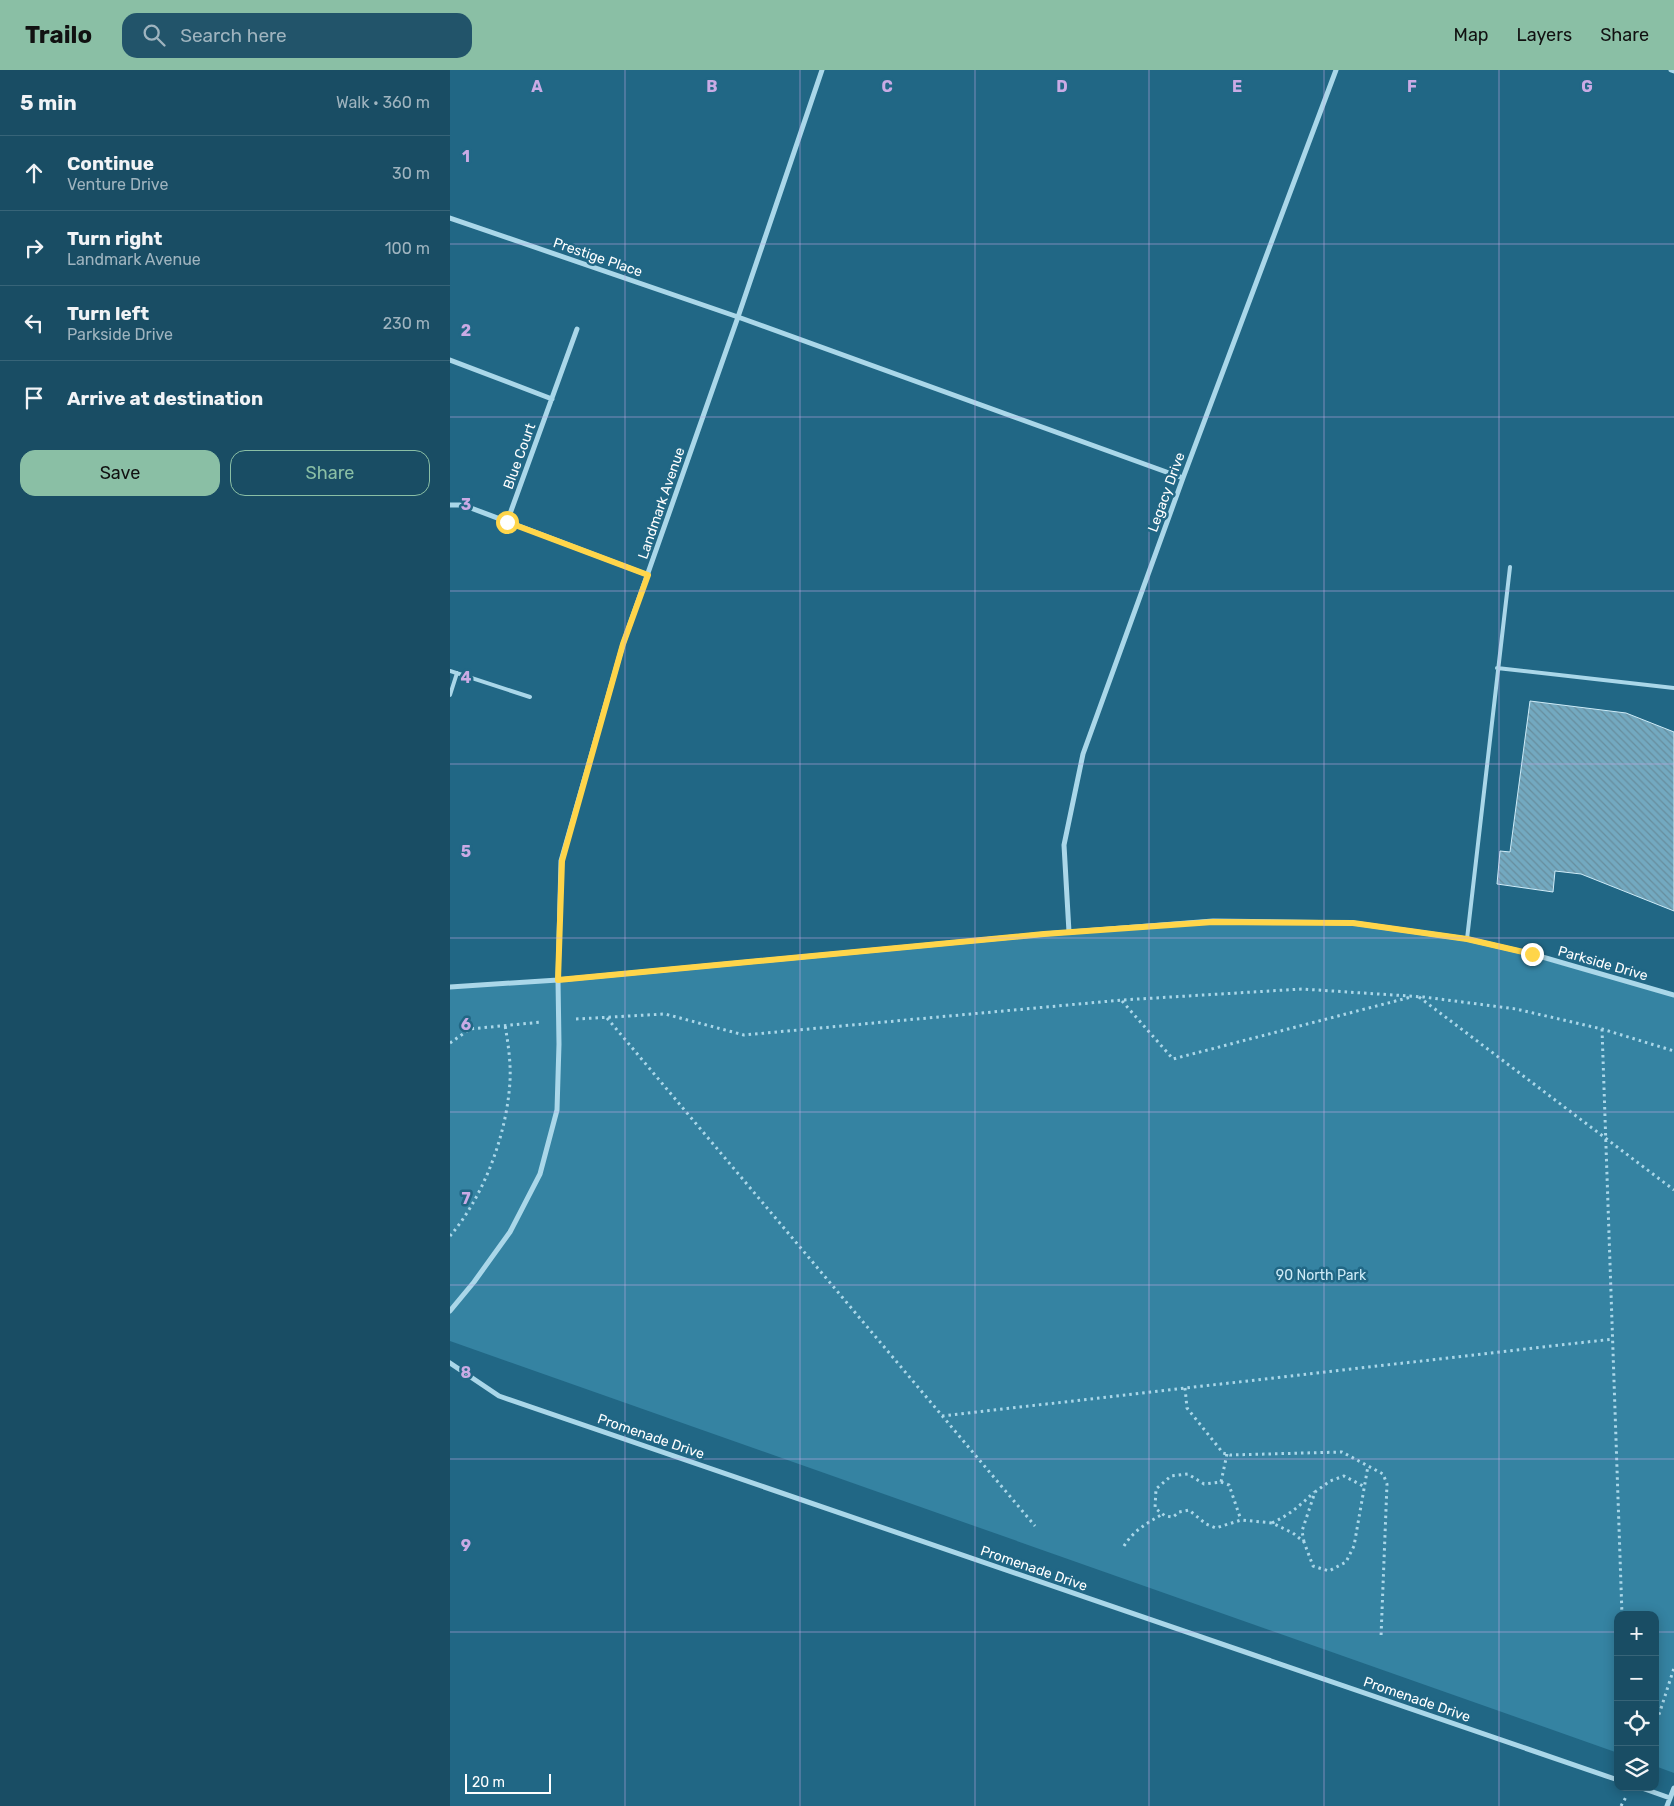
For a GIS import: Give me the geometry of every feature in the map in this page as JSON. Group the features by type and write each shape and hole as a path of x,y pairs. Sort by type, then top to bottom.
{"street":[{"name":"Landmark Avenue","path":"450,1311 474,1282 510,1232 540,1174 557,1110 560,1044 558,980 562,861 623,644 738,317 822,70"},
{"name":"Legacy Drive","path":"1070,932 1064,845 1083,754 1183,478 1336,70"},
{"name":"Prestige Place","path":"450,218 738,317 1183,478"},
{"name":"Blue Court","path":"507,522 577,329"},
{"path":"450,360 552,399"},
{"path":"450,505 463,505 648,575"},
{"name":"Parkside Drive","path":"450,986 558,980 1070,932 1213,922 1353,923 1467,939 1532,954 1674,995"},
{"name":"Promenade Drive","path":"450,1363 499,1396 1614,1779"},
{"path":"1667,1806 1674,1788"},
{"path":"1650,1791 1670,1798"}],"lane":[{"path":"1467,939 1510,567"},
{"path":"1498,668 1674,688"},
{"path":"450,671 530,697"},
{"path":"450,695 457,674"}],"path":[{"path":"450,1043 470,1029 559,1020 665,1014 744,1035 1122,1000 1302,988 1416,997 1516,1009 1602,1029 1674,1050"},
{"path":"1122,1000 1173,1059 1416,997"},
{"path":"1416,997 1674,1190"},
{"path":"606,1017 1035,1526"},
{"path":"450,1236 477,1195 496,1152 506,1112 510,1082 509,1046 505,1024"},
{"path":"1602,1029 1622,1611"},
{"path":"942,1416 1612,1339"},
{"path":"1185,1388 1187,1408 1223,1453 1342,1452 1383,1474 1387,1484 1381,1637"},
{"path":"1222,1482 1227,1454"},
{"path":"1315,1492 1302,1532 1312,1566 1329,1571 1346,1562 1354,1546 1368,1466"},
{"path":"1241,1520 1229,1485 1222,1482 1204,1484 1188,1474 1171,1476 1156,1488 1155,1508 1165,1516 1173,1516 1179,1512 1189,1510 1206,1524 1216,1528 1241,1520 1272,1523 1294,1533 1304,1542"},
{"path":"1272,1523 1301,1506 1330,1481 1344,1476 1365,1487"},
{"path":"1124,1546 1130,1536 1141,1526 1162,1514"},
{"path":"1659,1715 1674,1668"}],"green space":[{"name":"90 North Park","path":"1213,921 1353,923 1467,939 1674,995 1674,1773 1659,1767 1659,1611 1614,1611 1614,1752 450,1341 450,987 558,980"}],"building":[{"path":"1530,701 1626,713 1674,732 1674,911 1581,874 1555,871 1553,892 1497,884 1500,851 1510,852"}],"route":[{"path":"507,522 648,575 623,644 562,861 558,980 1044,934 1213,922 1353,923 1467,939 1532,954"}]}
